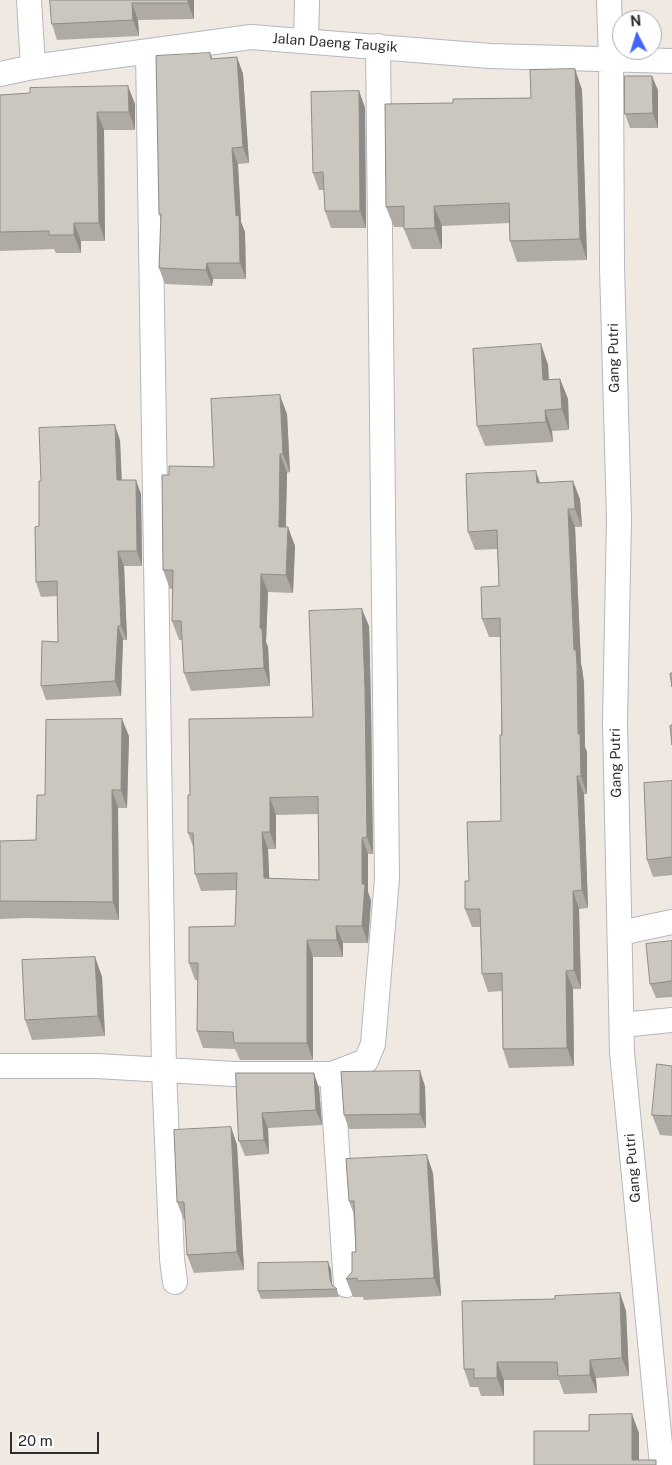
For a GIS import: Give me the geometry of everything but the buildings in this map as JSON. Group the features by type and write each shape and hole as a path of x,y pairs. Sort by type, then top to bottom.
{"street":[{"path":"29,0 33,67"},
{"path":"306,0 306,41"},
{"name":"Gang Putri","path":"609,0 612,267 619,519 615,723 622,1025 624,1072 665,1433 662,1465"},
{"name":"Jalan Daeng Taugik","path":"0,74 33,67 251,37 490,56 672,61"},
{"path":"0,1066 97,1066 234,1074 332,1074 366,1061 373,1044 387,878 378,46"},
{"path":"148,52 164,1070 174,1282"},
{"path":"620,933 672,922"},
{"path":"622,1025 672,1020"},
{"path":"332,1074 346,1285"}]}
